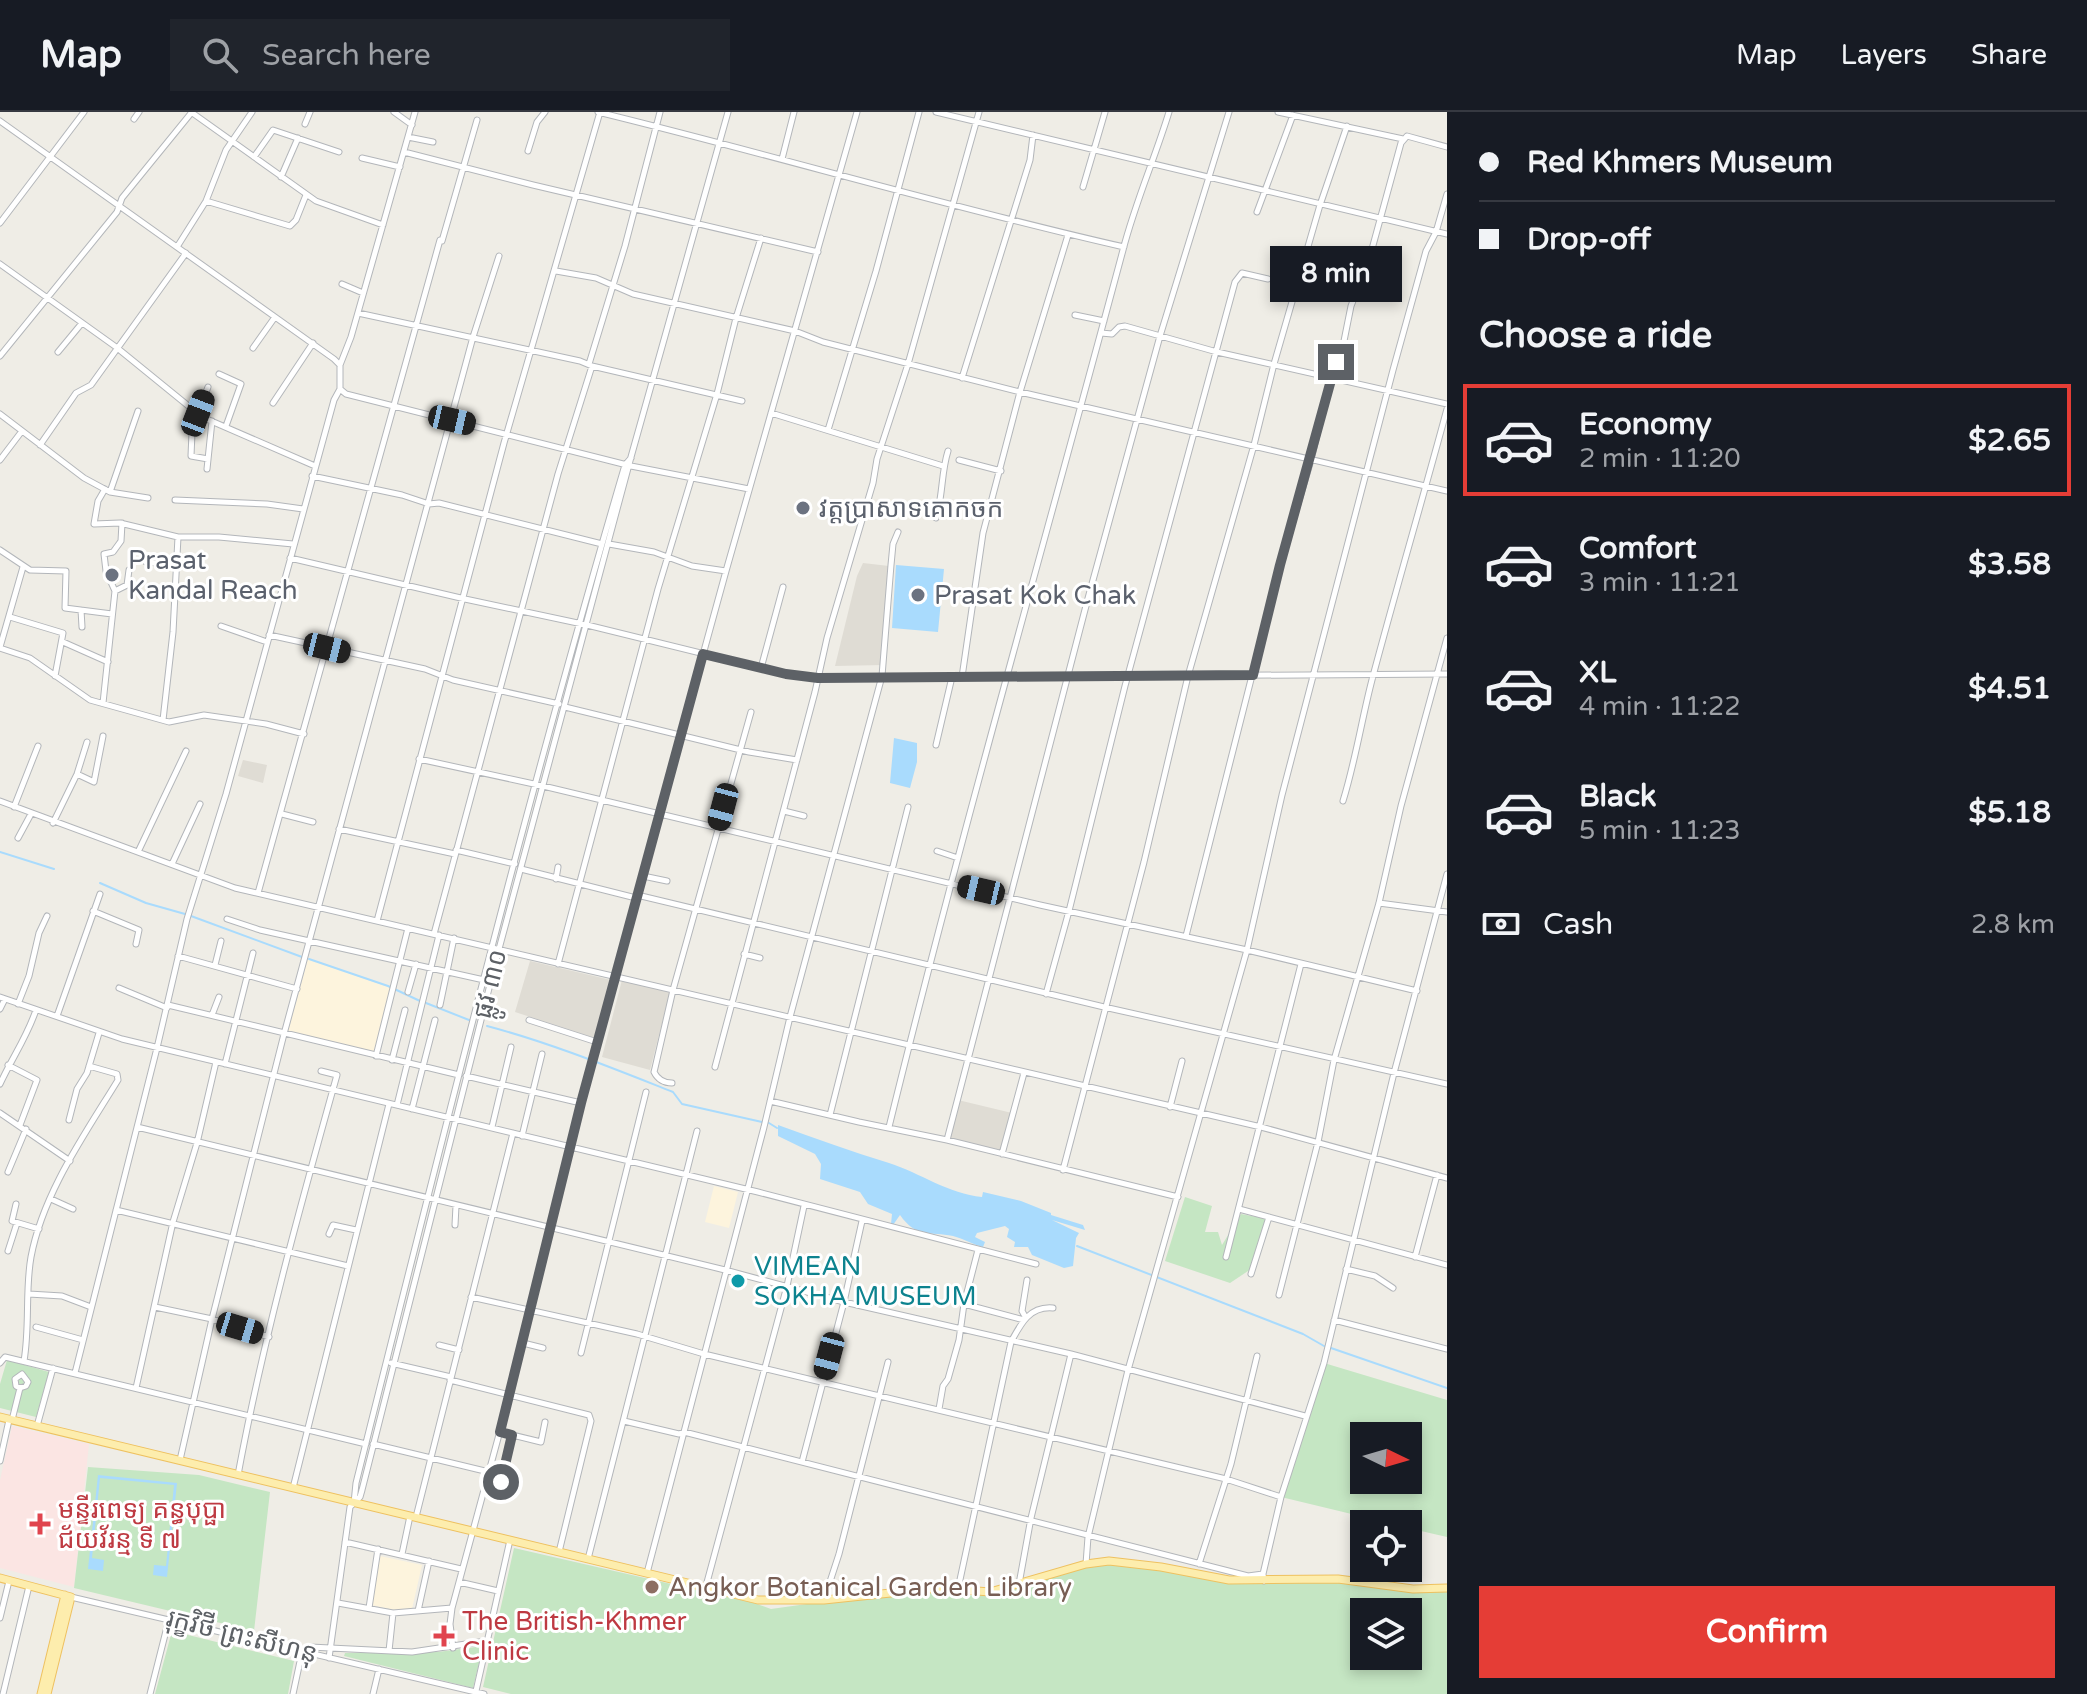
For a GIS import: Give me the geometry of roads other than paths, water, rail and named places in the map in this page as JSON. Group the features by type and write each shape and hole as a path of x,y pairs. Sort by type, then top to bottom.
{"main road":[{"path":"0,1417 758,1600 824,1600 914,1589 990,1592 1086,1564 1109,1561 1229,1580 1338,1579 1413,1589 1447,1588"},
{"name":"រុក្ខវិថី ព្រះសីហនុ","path":"4,1579 68,1596"},
{"path":"41,1694 68,1596"},
{"path":"47,1694 68,1596"}],"street":[{"path":"0,223 84,112"},
{"path":"134,119 139,112"},
{"path":"0,356 117,212 122,198 192,112 306,195 328,207 383,225"},
{"path":"177,247 206,201 231,142 252,112"},
{"path":"305,124 310,112"},
{"path":"394,112 412,125"},
{"path":"75,1373 187,919 312,476 340,389 340,365 358,313 415,112"},
{"path":"528,151 537,122 545,112"},
{"path":"377,921 508,434 599,112 1124,247"},
{"path":"397,1105 432,967 436,934 455,852 660,112"},
{"path":"628,465 728,112"},
{"path":"782,159 794,112"},
{"path":"453,1648 452,1608 510,1394 597,1042 726,571 857,112"},
{"path":"828,430 919,112"},
{"path":"936,112 1447,234"},
{"path":"715,1067 827,638 979,112"},
{"path":"1083,187 1105,112"},
{"path":"889,1127 951,883 1080,406 1124,247 1169,112"},
{"path":"947,1140 1160,336 1229,112"},
{"path":"1278,112 1403,139 1407,136 1447,147"},
{"path":"1257,212 1293,115"},
{"path":"258,893 477,120"},
{"path":"0,121 340,365"},
{"path":"1063,1170 1169,762 1188,676 1274,364 1320,205 1347,126"},
{"path":"253,157 272,130 339,152"},
{"path":"962,378 1030,160 1033,135"},
{"path":"408,137 433,142"},
{"path":"281,177 298,138"},
{"path":"1186,936 1284,550 1351,306 1369,260 1403,139"},
{"path":"404,152 818,252"},
{"path":"362,158 400,167"},
{"path":"1086,1564 1088,1537 1128,1370 1225,1033 1282,795 1367,473 1426,251 1436,232 1447,194"},
{"path":"206,201 289,226 296,220 306,195"},
{"path":"962,677 983,533 1020,392 1068,235"},
{"path":"558,964 668,558 761,238"},
{"path":"40,445 76,393 91,385 186,253"},
{"path":"179,1461 284,1034 473,337 499,256"},
{"path":"0,264 116,347 196,411 315,466"},
{"path":"556,271 596,278 614,287 674,304 795,331 805,337 850,350 962,378 1447,491"},
{"path":"1046,994 1128,675 1237,277 1242,273 1268,279"},
{"path":"342,284 363,293"},
{"path":"358,313 742,401"},
{"path":"1075,315 1104,321"},
{"path":"253,348 275,317"},
{"path":"58,352 82,323"},
{"path":"1101,333 1112,334 1125,326 1217,352 1447,406 1343,801"},
{"path":"273,403 313,343"},
{"path":"219,374 241,385 226,426"},
{"path":"208,387 196,411 191,456 208,459"},
{"path":"340,389 350,396 566,450 749,489"},
{"path":"138,411 107,491 98,501 94,524 122,523 178,537 219,537 293,544"},
{"path":"771,413 943,466"},
{"path":"0,414 70,469 107,491 148,498"},
{"path":"207,469 212,421"},
{"path":"0,460 22,431"},
{"path":"936,518 948,451"},
{"path":"959,460 1001,471"},
{"name":"ផ្លូវ ៣០","path":"431,1200 448,1117 463,1075 515,864 540,785 628,465"},
{"path":"312,476 402,495 429,504 439,503 605,544 654,552 726,571"},
{"path":"175,500 254,503 303,509"},
{"path":"103,703 115,591 106,571 104,554 113,552 121,541 122,523"},
{"path":"647,1573 790,1017 883,673 891,565 898,532"},
{"path":"163,720 168,692 178,537"},
{"path":"0,559 2,552 30,570 66,571 64,606 112,614"},
{"path":"290,558 584,624 786,674 818,678 883,673 952,677 1447,674"},
{"path":"146,562 177,565"},
{"path":"23,567 0,647 30,658 84,697 163,720 175,721 204,715 266,724 304,734"},
{"path":"115,591 127,585 129,570"},
{"path":"761,668 783,587"},
{"path":"81,610 82,627"},
{"path":"10,617 63,633 55,676"},
{"path":"221,626 425,669 443,677 500,691 797,760"},
{"path":"1279,1295 1318,1142 1334,1060 1379,903 1401,806 1447,638"},
{"path":"63,642 108,662"},
{"path":"936,745 952,677"},
{"path":"672,1083 665,1083 654,1072 673,990 751,712"},
{"path":"77,774 94,782 103,736"},
{"path":"53,823 77,774 87,742"},
{"path":"14,807 38,746"},
{"path":"138,852 186,751"},
{"path":"419,759 1417,991"},
{"name":"ផ្លូវ ៣០","path":"329,1658 350,1507 354,1503 431,1200 456,1119 484,980 521,869 540,785"},
{"path":"0,809 2,802 53,823 258,893 1261,1127 1447,1178"},
{"path":"172,864 200,804"},
{"path":"830,1115 908,807"},
{"path":"784,811 804,816"},
{"path":"18,838 31,814"},
{"path":"282,814 313,822"},
{"path":"339,829 515,864"},
{"path":"937,851 958,858"},
{"path":"556,879 558,867"},
{"path":"521,869 754,922 1046,994 1447,1084"},
{"path":"624,1421 679,1434 684,1432 1031,1518 1088,1537 1263,1578 1281,1497 1324,1363 1394,1073 1447,874"},
{"path":"643,876 667,881"},
{"path":"57,1016 100,894"},
{"path":"1379,903 1447,912"},
{"path":"93,911 139,930 136,944"},
{"path":"18,1004 47,916"},
{"path":"227,919 484,980"},
{"path":"376,1056 408,928"},
{"path":"440,1005 454,938"},
{"path":"215,965 221,941"},
{"path":"225,1064 253,953"},
{"path":"744,954 760,958"},
{"path":"178,956 297,989"},
{"path":"408,992 416,964"},
{"path":"1226,1257 1301,964"},
{"path":"119,988 168,1006 581,1103"},
{"path":"212,1015 219,997"},
{"path":"0,1009 3,998 99,1033 157,1048 492,1127 1036,1264"},
{"path":"0,1084 8,1065 29,1033 37,1010"},
{"path":"392,1060 405,1010"},
{"path":"412,1109 435,1020"},
{"path":"529,1020 597,1042"},
{"path":"69,1120 77,1089 89,1066 99,1033"},
{"path":"492,1127 511,1047"},
{"path":"522,1136 542,1054"},
{"path":"1170,1107 1182,1061"},
{"path":"136,1388 173,1222 197,1143 216,1062"},
{"path":"8,1065 37,1080 8,1172"},
{"path":"24,1361 29,1268 39,1229 70,1161 118,1080 117,1074 89,1066"},
{"path":"238,1476 249,1415 289,1251 337,1075 321,1071"},
{"path":"1002,1154 1024,1073"},
{"path":"581,1353 646,1092"},
{"path":"770,1101 947,1140 1178,1197"},
{"path":"293,1488 389,1104"},
{"path":"0,1113 70,1161"},
{"path":"137,1127 725,1270 844,1302 1071,1354 1305,1416"},
{"path":"588,1559 697,1131"},
{"path":"402,1554 431,1458 513,1133"},
{"path":"1415,1257 1437,1175"},
{"path":"51,1199 73,1209"},
{"path":"16,1204 11,1219 39,1229"},
{"path":"455,1225 456,1206"},
{"path":"706,1586 787,1286 804,1206"},
{"path":"1239,1209 1447,1265"},
{"path":"116,1210 348,1266"},
{"path":"1251,1274 1269,1217"},
{"path":"802,1462 862,1221"},
{"path":"8,1251 17,1223"},
{"path":"329,1234 333,1225 356,1230"},
{"path":"939,1409 961,1330 964,1304 978,1250"},
{"path":"1346,1269 1375,1276 1393,1288"},
{"path":"1025,1319 1022,1311 1027,1280"},
{"path":"29,1294 62,1296 91,1307"},
{"path":"471,1297 587,1322 704,1354 1109,1450 1226,1479 1281,1497"},
{"path":"964,1304 1025,1319"},
{"path":"155,1307 212,1319 269,1337"},
{"path":"958,1589 1011,1342 1025,1319 1042,1307 1053,1308"},
{"path":"1334,1320 1447,1349"},
{"path":"36,1327 83,1340"},
{"path":"523,1343 543,1348"},
{"path":"439,1345 459,1350"},
{"path":"1019,1585 1031,1518 1071,1354"},
{"path":"1188,1572 1195,1563 1226,1479 1257,1356"},
{"path":"0,1363 5,1357 24,1361 489,1472"},
{"path":"389,1362 589,1415 591,1421 559,1552"},
{"path":"824,1600 839,1554 888,1362"},
{"path":"37,1426 53,1368"},
{"path":"0,1461 20,1388"},
{"path":"500,1432 541,1442 545,1422"},
{"path":"501,1482 512,1435"},
{"path":"475,1693 510,1540"},
{"path":"345,1542 462,1569"},
{"path":"369,1608 378,1549"},
{"path":"418,1611 429,1561"},
{"path":"0,1618 4,1579"},
{"path":"459,1582 498,1591"},
{"path":"3,1694 29,1586"},
{"name":"រុក្ខវិថី ព្រះសីហនុ","path":"68,1596 484,1694"},
{"path":"338,1603 393,1613 452,1608"},
{"path":"389,1651 393,1613"},
{"path":"150,1694 169,1619"},
{"path":"293,1694 302,1652 310,1647 412,1652 486,1641"},
{"path":"373,1694 379,1669"}],"water":[{"path":"896,565 944,569 938,632 892,628"},
{"path":"894,738 917,743 917,762 910,788 890,783"},
{"path":"778,1125 901,1167 958,1192 982,1197 983,1192 1021,1201 1083,1225 1085,1230 1052,1220 1079,1233 1073,1266 1064,1268 1032,1255 1028,1247 1014,1247 1015,1242 1007,1237 1009,1229 1005,1226 977,1233 975,1237 985,1242 983,1247 953,1236 918,1231 900,1215 893,1225 892,1214 868,1204 860,1192 820,1179 821,1164 815,1154 778,1136"},
{"path":"98,1475 177,1483 167,1577 153,1575 154,1565 166,1566 174,1485 100,1478 92,1558 104,1560 103,1571 88,1569"}],"waterway":[{"path":"0,852 54,869"},
{"path":"100,883 146,903 185,914"},
{"path":"191,916 302,957"},
{"path":"309,959 388,986 420,1001"},
{"path":"426,1003 469,1020"},
{"path":"487,1026 558,1048 673,1092 682,1104 762,1122"},
{"path":"769,1123 777,1128"},
{"path":"1077,1246 1303,1334 1324,1346"},
{"path":"1331,1348 1447,1388"}],"place":[{"name":"វត្តប្រាសាទគោកចក","path":"803,508"},
{"name":"Prasat Kandal Reach","path":"112,575"},
{"name":"Prasat Kok Chak","path":"918,595"},
{"name":"VIMEAN SOKHA MUSEUM","path":"738,1281"},
{"name":"មន្ទីរពេទ្យ គន្ធបុប្ផា ជ័យវ័រន្ម ទី ៧","path":"40,1524"},
{"name":"Angkor Botanical Garden Library","path":"652,1587"},
{"name":"The British-Khmer Clinic","path":"444,1636"}]}
